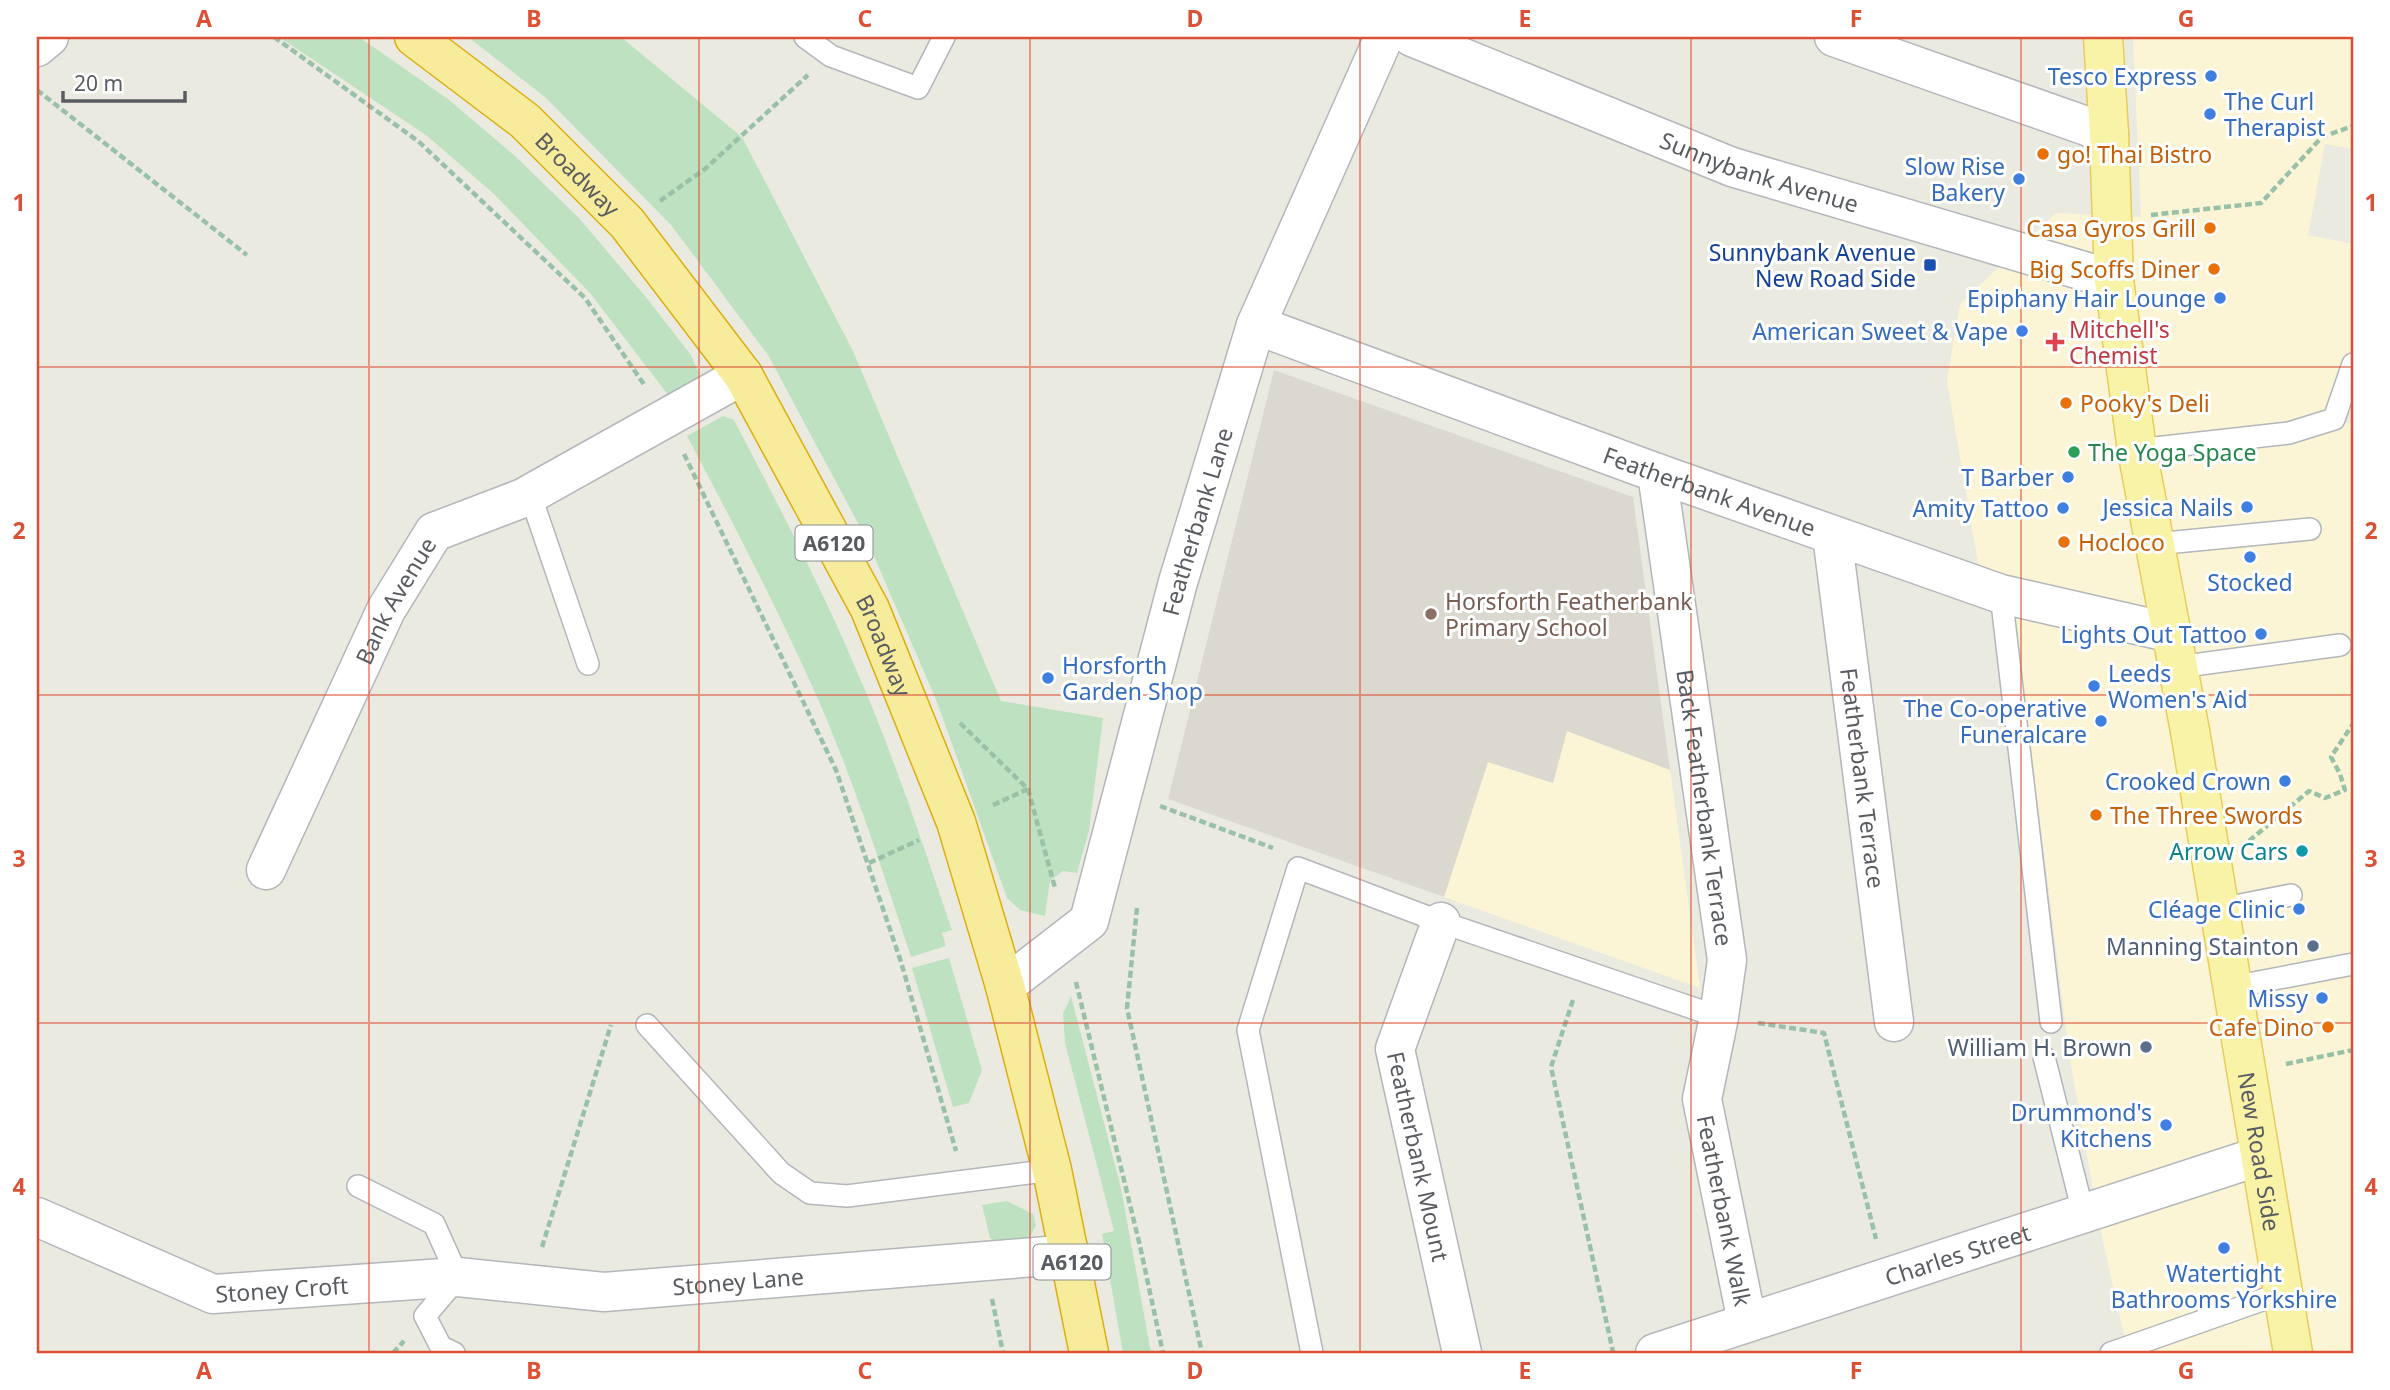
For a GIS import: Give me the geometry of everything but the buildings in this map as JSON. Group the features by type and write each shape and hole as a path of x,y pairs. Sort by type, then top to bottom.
{"highway":[{"name":"Broadway","path":"414,37 525,121 627,223 743,375 870,609 956,822 1006,986 1071,1254 1089,1353"}],"main road":[{"name":"New Road Side","path":"2103,37 2114,280 2137,450 2220,909 2293,1353"}],"street":[{"path":"37,47 49,37"},
{"name":"Featherbank Lane","path":"1006,986 1089,921 1178,582 1256,325 1384,37"},
{"name":"Sunnybank Avenue","path":"1412,37 1732,167 2114,280"},
{"path":"1834,37 2109,134"},
{"name":"Featherbank Avenue","path":"1256,325 1832,535 2001,594 2175,650"},
{"name":"Bank Avenue","path":"266,870 386,610 435,532 530,494 743,375"},
{"name":"Back Featherbank Terrace","path":"1657,473 1727,960 1719,1017"},
{"name":"Featherbank Terrace","path":"1832,535 1894,1021"},
{"name":"Featherbank Mount","path":"1441,922 1395,1049 1462,1353"},
{"name":"Featherbank Walk","path":"1719,1017 1702,1099 1747,1322"},
{"name":"Charles Street","path":"1655,1353 2260,1156"},
{"name":"Stoney Croft","path":"37,1217 213,1293 458,1277"},
{"name":"Stoney Lane","path":"458,1277 604,1292 1071,1254"}],"lane":[{"path":"805,37 831,56 918,88 944,37"},
{"path":"2137,450 2289,433 2334,419 2353,365"},
{"path":"530,494 588,664"},
{"path":"2155,544 2310,529"},
{"path":"2001,594 2051,1022"},
{"path":"2175,650 2340,645"},
{"path":"1312,1353 1248,1030 1298,868 1441,922 1719,1017"},
{"path":"2220,909 2291,895"},
{"path":"2232,987 2353,964"},
{"path":"647,1025 781,1173 810,1193 847,1196 1052,1170"},
{"path":"2044,1057 2083,1212"},
{"path":"358,1186 434,1224 458,1277 425,1316 441,1347 454,1353"},
{"path":"2111,1353 2283,1293"}],"path":[{"path":"274,37 418,141 585,298 667,418 836,770 901,962 965,1181"},
{"path":"627,223 705,169 831,56"},
{"path":"37,90 247,255"},
{"path":"2112,219 2261,203 2322,137 2353,126"},
{"path":"2213,871 2309,791 2325,798 2344,790 2340,774 2331,757 2353,724"},
{"path":"1123,792 1278,849 1298,868"},
{"path":"1105,859 1138,901 1127,1008 1202,1353"},
{"path":"1582,970 1551,1067 1613,1353"},
{"path":"1719,1017 1824,1034 1885,1277"},
{"path":"531,1284 611,1024"},
{"path":"2246,1072 2353,1050"},
{"path":"984,1261 1003,1353"}],"shaded area":[{"path":"2133,37 2353,37 2353,149 2325,144 2308,235 2353,244 2353,377 2338,424 2353,422 2353,1353 2128,1353 2099,1223 2069,1054 2010,578 1979,569 1947,381 1960,304 2056,213 2141,217"},
{"name":"Horsforth Featherbank Primary School","path":"1274,370 1633,497 1670,770 1567,731 1553,783 1488,762 1444,897 1168,799"},
{"path":"1567,731 1670,770 1700,988 1444,897 1488,762 1553,783"}],"green space":[{"path":"279,37 359,37 448,99 515,156 579,218 691,355 698,372 697,385 672,400 590,293 494,194 426,135"},
{"path":"468,37 621,37 742,137 853,351 1001,701 1103,718 1089,831 1077,873 1063,871 1050,881 1045,916 1020,910 1007,898 937,702 867,540 768,355 671,225 545,97"},
{"path":"723,416 734,420 765,479 825,599 880,726 952,930 942,933 946,946 911,957 865,821 827,721 768,592 687,436"},
{"path":"949,958 982,1070 969,1103 953,1107 912,968"},
{"path":"1071,996 1121,1188 1151,1353 1123,1353 1102,1234 1114,1231 1065,1043 1063,1014"},
{"path":"1007,1201 1033,1214 1036,1225 1027,1243 1001,1246 990,1238 982,1205"}],"place":[{"name":"Tesco Express","path":"2211,76"},
{"name":"The Curl Therapist","path":"2210,114"},
{"name":"go! Thai Bistro","path":"2043,154"},
{"name":"Slow Rise Bakery","path":"2019,179"},
{"name":"Casa Gyros Grill","path":"2210,228"},
{"name":"Sunnybank Avenue New Road Side","path":"1930,265"},
{"name":"Big Scoffs Diner","path":"2214,269"},
{"name":"Epiphany Hair Lounge","path":"2220,298"},
{"name":"American Sweet & Vape","path":"2022,331"},
{"name":"Mitchell's Chemist","path":"2055,342"},
{"name":"Pooky's Deli","path":"2066,403"},
{"name":"The Yoga Space","path":"2074,452"},
{"name":"T Barber","path":"2068,477"},
{"name":"Jessica Nails","path":"2247,507"},
{"name":"Amity Tattoo","path":"2063,508"},
{"name":"Hocloco","path":"2064,542"},
{"name":"Stocked","path":"2250,557"},
{"name":"Horsforth Featherbank Primary School","path":"1431,614"},
{"name":"Lights Out Tattoo","path":"2261,634"},
{"name":"Horsforth Garden Shop","path":"1048,678"},
{"name":"Leeds Women's Aid","path":"2094,686"},
{"name":"The Co-operative Funeralcare","path":"2101,721"},
{"name":"Crooked Crown","path":"2285,781"},
{"name":"The Three Swords","path":"2096,815"},
{"name":"Arrow Cars","path":"2302,851"},
{"name":"Cléage Clinic","path":"2299,909"},
{"name":"Manning Stainton","path":"2313,946"},
{"name":"Missy","path":"2322,998"},
{"name":"Cafe Dino","path":"2328,1027"},
{"name":"William H. Brown","path":"2146,1047"},
{"name":"Drummond's Kitchens","path":"2166,1125"},
{"name":"Watertight Bathrooms Yorkshire","path":"2224,1248"}]}
